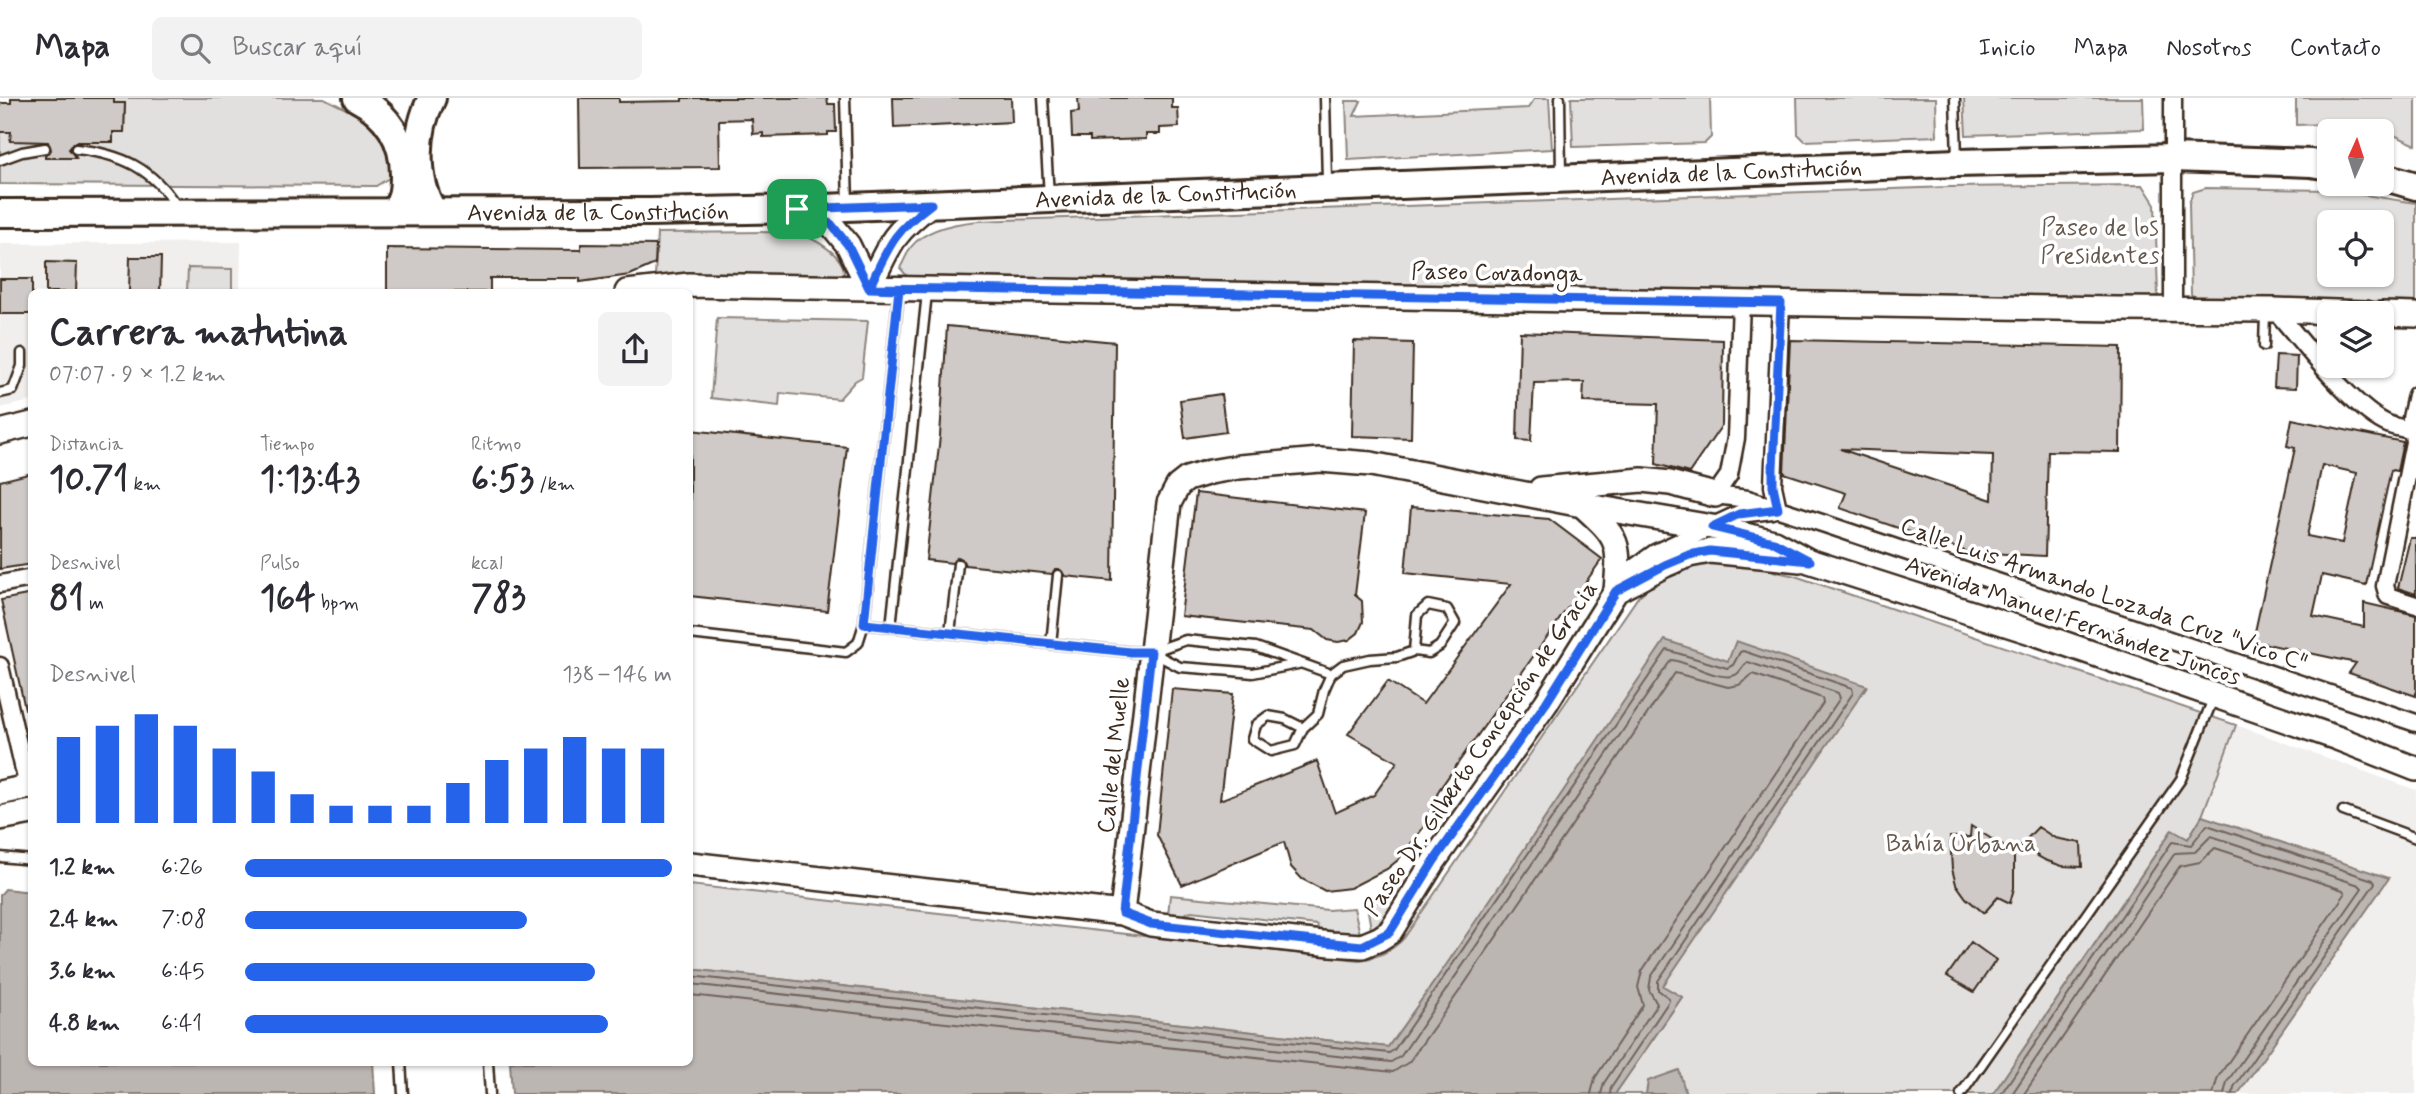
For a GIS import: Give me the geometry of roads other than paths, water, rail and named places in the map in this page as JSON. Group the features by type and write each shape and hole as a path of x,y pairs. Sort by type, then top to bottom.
{"main road":[{"path":"357,98 386,119 402,150 403,195 394,211"},
{"path":"432,98 423,120 420,152 422,187 433,211"},
{"name":"Avenida de la Constitución","path":"0,213 650,212 848,208 1957,163 2173,158 2289,161 2317,164"},
{"path":"2394,180 2416,186"},
{"path":"869,288 891,240 931,204"},
{"path":"797,209 831,224 848,245 869,288"},
{"name":"Paseo Covadonga","path":"654,289 689,285 2317,311"},
{"path":"2394,314 2416,315"},
{"path":"0,432 28,426"},
{"name":"Calle del Muelle","path":"1122,913 1169,503 1178,486 1187,479 1239,467 1320,460 1371,464 1712,527"},
{"name":"Calle del Muelle","path":"1514,491 1642,480 1715,495"},
{"path":"1582,505 1612,534 1617,546 1619,555 1616,591"},
{"name":"Avenida Manuel Fernández Juncos","path":"1712,527 1774,542 1810,561 1933,599 2337,738 2416,769"},
{"name":"Paseo Dr. Gilberto Concepción de Gracia","path":"693,864 1122,913 1151,924 1362,946 1390,932 1434,861 1546,703 1616,591 1665,565 1689,555 1710,551 1810,561"},
{"path":"0,793 28,786"},
{"path":"0,818 28,812"}],"street":[{"path":"2173,98 2173,310"},
{"path":"1715,495 1729,475 1736,438 1741,302"},
{"path":"1616,591 1625,575 1637,564 1739,514 1778,509 1773,477 1781,303"},
{"path":"2270,310 2334,380 2372,414 2388,424 2415,430"},
{"path":"2416,396 2411,418 2415,430 2414,442 2385,586 2388,596 2416,605"},
{"name":"Calle Luis Armando Lozada Cruz \"Vico C\"","path":"1715,495 1748,499 2416,723"},
{"path":"0,584 28,579"},
{"path":"0,666 28,778"}],"lane":[{"path":"845,98 848,208"},
{"path":"1043,98 1049,199"},
{"path":"1325,98 1327,187"},
{"path":"1560,98 1562,179"},
{"path":"1955,98 1957,163"},
{"path":"0,159 45,148"},
{"path":"76,149 99,152 150,173 181,213"},
{"path":"693,634 846,652 858,643 864,624 899,289"},
{"path":"891,627 928,289"},
{"path":"2264,346 2270,310"},
{"path":"0,393 13,390 22,366 22,353"},
{"path":"950,633 958,564"},
{"path":"1051,644 1058,575"},
{"path":"1303,728 1285,719 1268,716 1256,724 1252,738 1271,751 1295,745 1303,728 1318,714 1331,674 1343,665 1370,659 1397,657 1414,651 1429,653 1440,646 1455,623 1447,610 1428,605 1417,615 1414,651"},
{"path":"864,624 1130,652 1151,652 1186,640 1256,647 1331,674"},
{"path":"1151,652 1180,667 1253,673 1298,664"},
{"path":"1961,1094 2181,779 2214,696"},
{"path":"2343,811 2416,838"},
{"path":"0,857 28,860"},
{"path":"401,1066 403,1094"},
{"path":"488,1066 490,1094"}],"water":[{"path":"1665,640 1728,661 1736,641 1867,686 1663,986 1682,997 1615,1094 512,1094 510,1066 693,1066 693,969 1388,1047"},
{"path":"2202,816 2389,878 2238,1094 1993,1094 2172,830 2188,839"},
{"path":"5,889 28,892 28,1066 373,1066 375,1094 0,1094 0,895"},
{"path":"1679,1070 1686,1094 1646,1094 1648,1081"}],"park label":[{"name":"Paseo de los Presidentes","path":"2100,241"},
{"name":"Bahía Urbana","path":"1961,843"}]}
